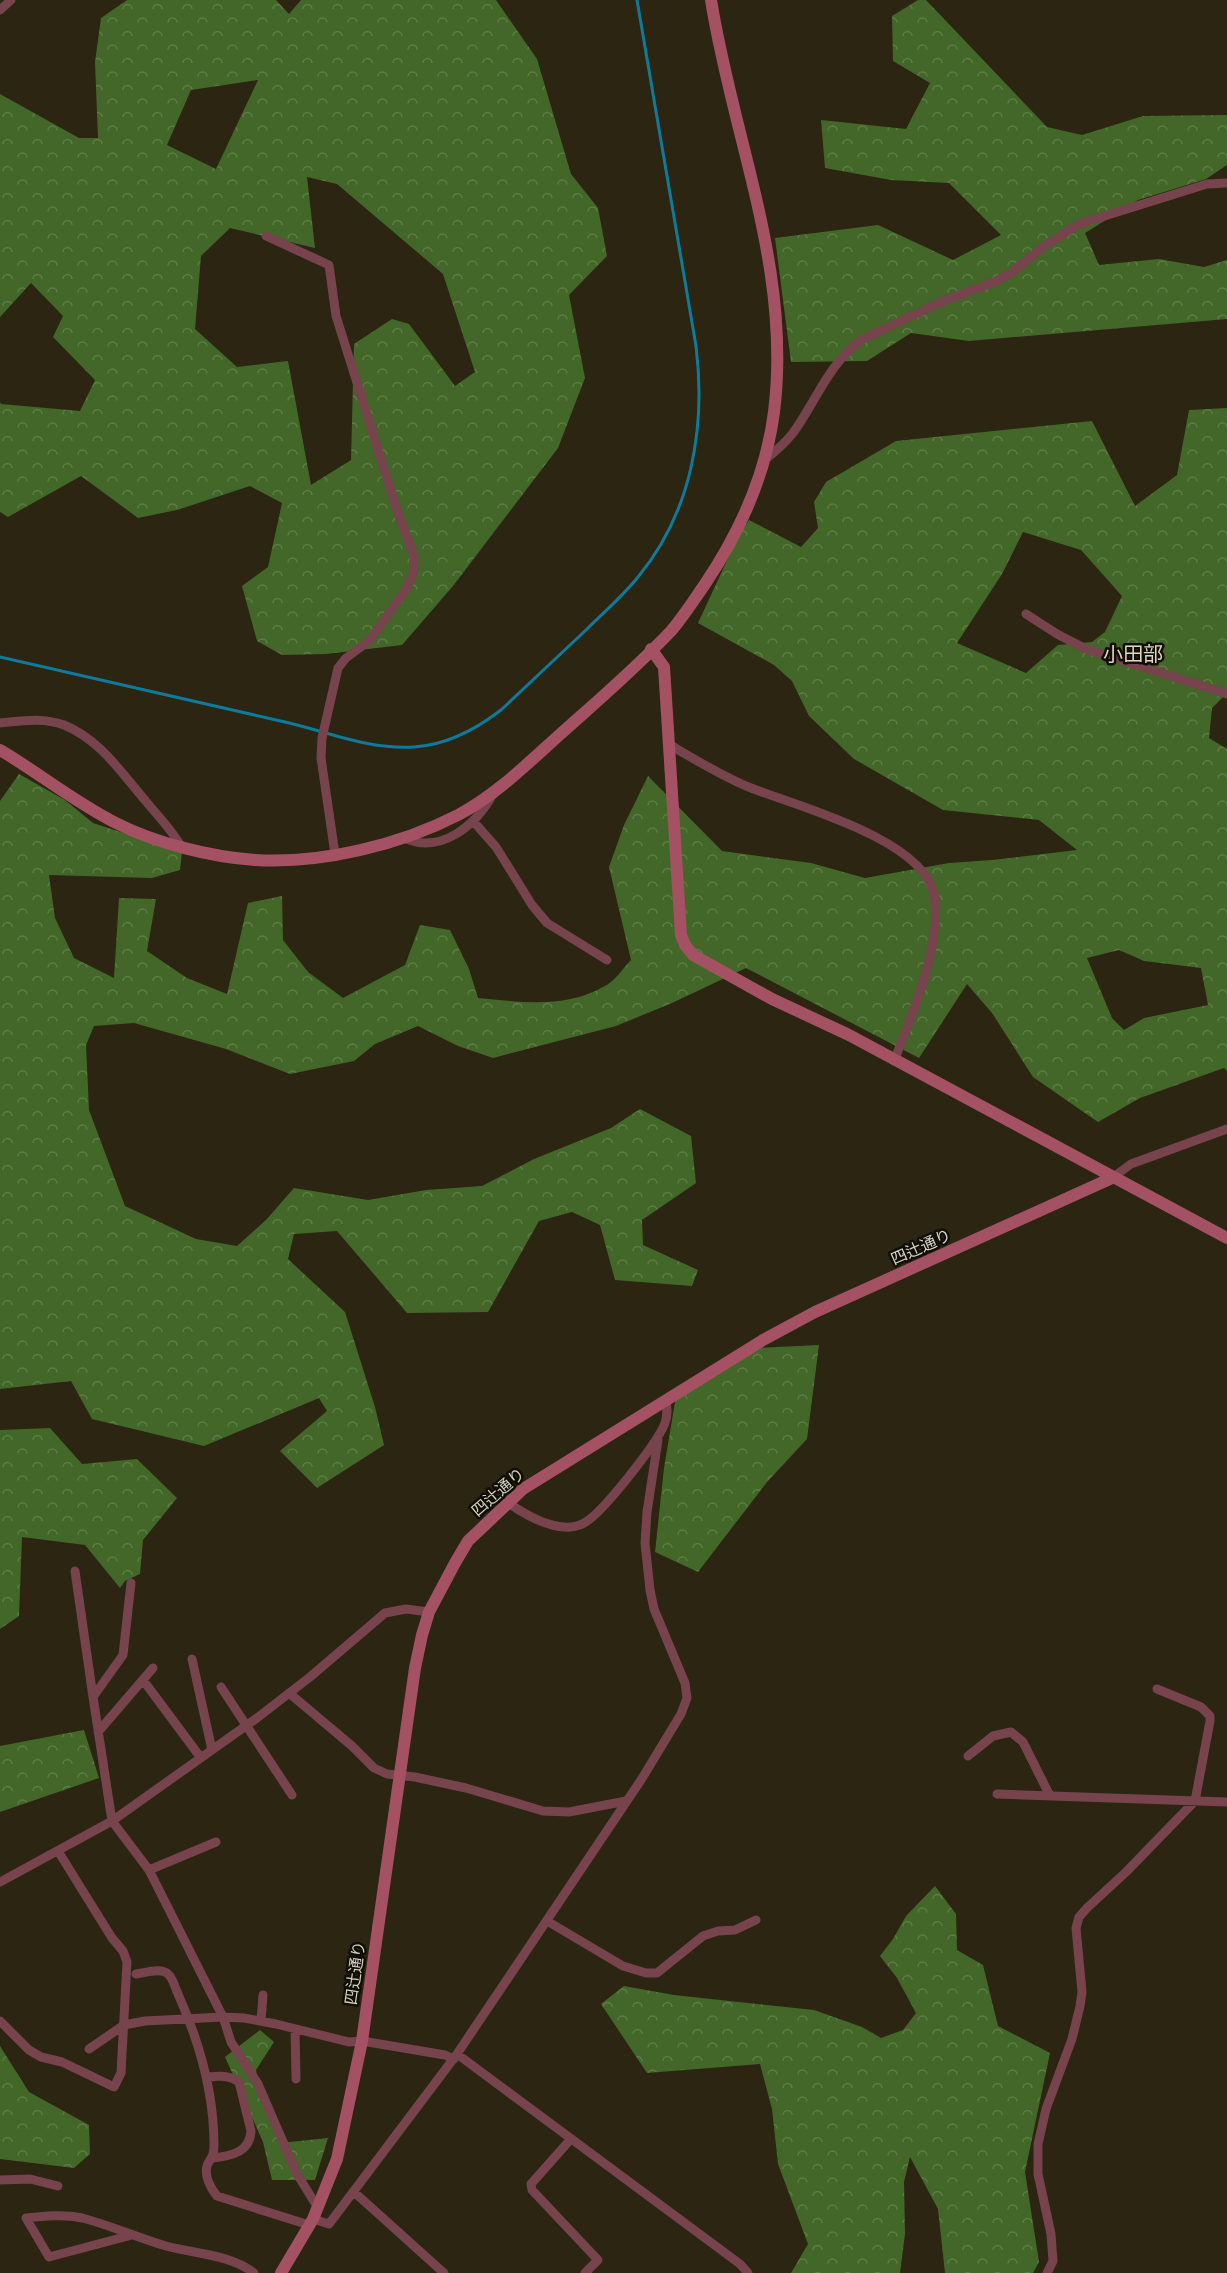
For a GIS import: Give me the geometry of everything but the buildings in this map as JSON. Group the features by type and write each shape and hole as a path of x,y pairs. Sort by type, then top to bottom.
{"street":[{"path":"0,10 11,0"},
{"path":"0,750 119,825 148,837 230,857 252,860 281,861 335,854 404,838 460,814 494,792 591,707 672,630 722,559 739,529 766,459 774,413 778,367 775,291 761,219 726,78 711,0"},
{"path":"766,459 791,435 836,366 851,347 861,340 941,302 994,282 1011,273 1043,247 1079,224 1207,184 1227,183"},
{"path":"266,236 329,265 336,316 414,556 414,572 408,588 369,641 346,658 338,668 322,738 321,758 335,854"},
{"path":"1026,614 1086,649 1227,694"},
{"path":"651,650 664,667 681,935 693,955 772,999 849,1035 1227,1238"},
{"path":"0,723 32,719 51,722 65,726 98,745 170,828 182,846"},
{"path":"670,745 750,788 832,817 861,830 908,858 928,877 934,893 936,924 928,960 894,1060"},
{"path":"404,838 415,844 457,835 484,810 494,792"},
{"path":"473,821 496,847 526,897 548,923 564,936 607,960"},
{"path":"1112,1178 1131,1164 1227,1129"},
{"name":"四辻通り","path":"281,2273 313,2218 337,2158 362,2041 415,1668 422,1635 429,1612 468,1541 507,1502 539,1479 763,1340 815,1312 1112,1178"},
{"path":"136,1974 160,1971 169,1975 189,2018 207,2077 214,2144 213,2158 207,2166 208,2178 217,2196 313,2218 329,2224 455,2057 626,1802 681,1714 687,1698 680,1667 663,1633 650,1590 645,1543 647,1512 658,1440 667,1414 666,1400"},
{"path":"507,1502 525,1515 555,1525 571,1527 584,1523 605,1504 658,1440"},
{"path":"75,1571 112,1821 149,1870 223,2017 231,2042 258,2084 297,2174 313,2218"},
{"path":"93,1697 123,1655 131,1583"},
{"path":"0,1882 112,1821 290,1693 385,1613 406,1609 429,1612"},
{"path":"192,1659 212,1750"},
{"path":"98,1732 153,1668"},
{"path":"143,1680 201,1758"},
{"path":"221,1687 292,1795"},
{"path":"1047,2273 1053,2261 1051,2234 1038,2174 1038,2144 1046,2109 1072,2039 1080,2006 1082,1992 1076,1928 1079,1917 1195,1801 1210,1716 1201,1707 1157,1689"},
{"path":"290,1693 374,1768 387,1774 466,1788 543,1811 568,1812 626,1802"},
{"path":"968,1756 993,1736 1011,1732 1023,1742 1050,1796"},
{"path":"997,1794 1227,1802"},
{"path":"149,1870 216,1842"},
{"path":"0,2021 29,2049 41,2057 62,2062 114,2087 121,2073 127,1962 123,1951 112,1938 58,1851"},
{"path":"547,1921 623,1966 646,1973 657,1973 703,1936 718,1931 735,1930 756,1920"},
{"path":"261,2021 263,1995"},
{"path":"89,2049 124,2025 223,2017 261,2021 349,2042 362,2041 455,2057 740,2264 748,2273"},
{"path":"295,2028 296,2079"},
{"path":"207,2077 223,2076 239,2082 251,2131 250,2139 233,2156 213,2158"},
{"path":"570,2140 531,2184 532,2190 598,2260 585,2273"},
{"path":"0,2180 30,2178 58,2186"},
{"path":"354,2192 444,2273"},
{"path":"132,2235 49,2257 26,2218 44,2216 81,2218 168,2246 238,2263 254,2273"}],"green space":[{"path":"127,0 276,0 289,14 301,0 496,0 537,59 571,174 598,208 607,256 569,295 585,378 558,448 453,586 402,645 326,654 282,655 257,641 242,586 268,567 282,503 250,486 177,510 138,518 81,476 8,517 0,512 0,402 1,404 80,411 95,380 53,337 63,316 31,283 0,317 0,94 79,138 98,138 95,62 101,18","holes":["258,80 216,169 167,145 191,90","307,177 337,184 443,274 475,372 455,386 409,324 392,319 354,344 351,460 311,485 288,361 237,367 195,329 201,256 230,228 315,248"]},
{"path":"918,0 926,0 1047,127 1082,135 1143,116 1227,115 1227,165 1206,179 1138,200 1085,233 1099,265 1159,259 1204,267 1227,260 1227,319 969,341 911,333 867,361 791,362 775,238 878,225 953,260 1001,235 949,183 891,180 825,168 821,120 906,129 930,83 893,61 892,16"},
{"path":"1227,408 1227,693 1212,708 1209,738 1227,749 1227,1071 1224,1068 1140,1098 1098,1122 1033,1077 992,1013 967,984 919,1058 746,968 672,1003 616,1026 493,1058 458,1046 418,1026 375,1044 354,1061 290,1074 226,1049 134,1023 94,1026 86,1045 89,1110 125,1206 196,1239 237,1246 266,1220 294,1188 368,1200 426,1190 482,1186 534,1159 611,1128 640,1109 691,1136 696,1183 642,1220 643,1245 698,1270 692,1286 615,1280 600,1225 572,1212 539,1221 488,1312 407,1313 337,1231 294,1234 288,1259 345,1312 375,1407 384,1445 317,1488 280,1451 327,1411 319,1398 204,1446 92,1419 71,1381 0,1389 0,801 19,774 65,800 93,823 182,852 180,870 152,878 49,875 55,918 74,958 114,978 119,898 156,899 147,951 187,978 227,994 248,903 282,896 283,940 308,972 343,998 405,965 420,925 450,930 469,969 478,998 526,1002 559,1001 590,993 609,984 631,960 609,867 624,825 648,776 722,851 811,863 865,878 949,863 1077,850 1039,820 943,810 854,759 809,716 792,681 774,665 698,623 736,541 749,520 801,547 818,528 814,502 826,482 896,441 1092,421 1135,506 1177,475 1189,410","holes":["1023,532 1081,550 1122,596 1105,632 1092,642 1058,645 1026,673 957,643 1002,574","1119,950 1144,961 1201,968 1208,1005 1144,1018 1124,1030 1112,1018 1087,958"]},
{"path":"819,1345 807,1439 767,1482 698,1572 655,1552 664,1468 676,1396 754,1348"},
{"path":"50,1428 82,1464 137,1459 177,1498 143,1540 140,1574 125,1581 120,1588 85,1545 22,1537 19,1616 0,1629 0,1430"},
{"path":"84,1730 99,1778 0,1812 0,1746"},
{"path":"935,1886 956,1914 957,1950 983,1965 998,2026 1050,2053 1025,2172 1039,2262 1033,2273 945,2273 938,2209 910,2157 904,2182 905,2234 900,2273 791,2273 808,2244 778,2164 772,2109 760,2064 647,2073 601,2004 624,1986 674,1995 814,2010 862,2027 881,2038 903,2030 916,2013 897,1978 880,1956 906,1916"},
{"path":"260,2030 274,2042 256,2070 260,2098 280,2143 328,2138 315,2180 272,2180 263,2142 225,2057"},
{"path":"0,2046 29,2092 89,2125 90,2154 74,2168 0,2159"}],"waterway":[{"path":"0,657 285,722 365,743 397,747 426,746 449,740 471,730 501,710 620,597 656,552 683,497 691,468 699,407 696,346 637,0"}],"district":[{"name":"小田部","path":"1133,654"}]}
